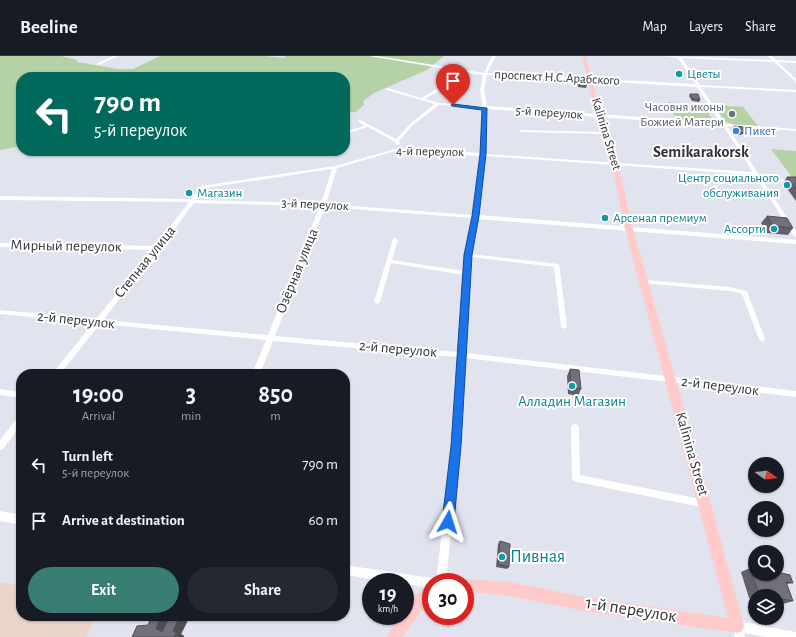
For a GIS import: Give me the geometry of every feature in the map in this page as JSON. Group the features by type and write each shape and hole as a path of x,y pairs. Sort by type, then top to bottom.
{"main road":[{"name":"Kalinina Street","path":"584,56 603,133 615,164 629,229 706,504 739,632"},
{"name":"1-й переулок","path":"474,586 509,590 739,632"},
{"path":"393,637 422,599"}],"street":[{"path":"98,64 116,56"},
{"name":"проспект Н.С.Арабского","path":"371,56 498,77 590,81 796,95"},
{"path":"442,573 456,446 460,355 467,287 466,273 483,154 485,108 482,90 487,68 494,56"},
{"path":"664,56 796,62"},
{"path":"679,56 796,235"},
{"path":"770,56 796,81"},
{"path":"422,99 449,83"},
{"name":"проспект Н.С.Арабского","path":"700,88 796,91"},
{"name":"5-й переулок","path":"388,90 438,104 600,117 796,130"},
{"path":"399,148 398,141 412,124 438,104"},
{"path":"360,121 398,141"},
{"path":"350,131 368,126"},
{"path":"521,131 603,133"},
{"name":"4-й переулок","path":"203,187 335,167 399,148 615,164 796,181"},
{"name":"Озёрная улица","path":"258,369 323,205 335,167"},
{"name":"Степная улица","path":"60,369 194,201 203,187"},
{"name":"3-й переулок","path":"0,198 194,201 323,205 796,242"},
{"path":"377,302 395,240"},
{"name":"Мирный переулок","path":"0,245 157,248"},
{"path":"468,255 557,265 564,327"},
{"path":"389,261 466,273"},
{"path":"645,282 730,289 745,293 762,339"},
{"name":"2-й переулок","path":"0,312 460,355 796,394"},
{"path":"0,392 16,394"},
{"path":"0,446 16,425"},
{"path":"575,428 576,478 706,504"},
{"path":"0,516 16,519"},
{"path":"350,571 422,582"},
{"name":"1-й переулок","path":"739,632 796,637"}],"shaded area":[{"path":"0,582 16,585 16,621 94,621 86,637 0,637"}],"green space":[{"path":"0,56 61,56 77,60 77,62 119,69 133,69 160,56 264,56 284,58 286,56 444,56 427,70 374,93 363,101 364,105 356,112 350,113 350,72 16,72 16,147 0,150"},
{"path":"668,102 703,105 714,122 676,119"},
{"path":"713,105 743,107 758,126 736,125 726,122"},
{"path":"771,149 796,151 796,180 794,180"}],"building":[{"path":"579,76 586,77 588,82 580,81"},
{"path":"690,94 698,94 700,100 693,99"},
{"path":"734,126 753,128 742,133 738,132"},
{"path":"787,177 796,177 796,189"},
{"path":"767,216 787,218 793,228 773,226"},
{"path":"570,369 579,370 581,389 571,387"},
{"name":"Пивная","path":"500,541 510,544 509,567 498,564"},
{"path":"784,574 790,575 793,583 786,582 793,601 784,599 784,589 757,589 754,581 784,581"},
{"path":"150,621 159,621 156,629 162,632 168,621 178,621 173,631 176,632 174,637 132,637 137,626 148,625"}],"place":[{"name":"Цветы","path":"679,74"},
{"name":"Часовня иконы Божией Матери","path":"732,114"},
{"name":"Пикет","path":"736,131"},
{"name":"Центр социального обслуживания","path":"787,185"},
{"name":"Магазин","path":"189,193"},
{"name":"Арсенал премиум","path":"605,218"},
{"name":"Ассорти","path":"774,229"},
{"name":"Алладин Магазин","path":"572,386"},
{"name":"Пивная","path":"502,557"}],"district":[{"name":"Semikarakorsk","path":"701,152"}],"route":[{"path":"448,522 456,446 460,355 467,287 466,273 483,154 482,142 485,108 453,105"}]}
